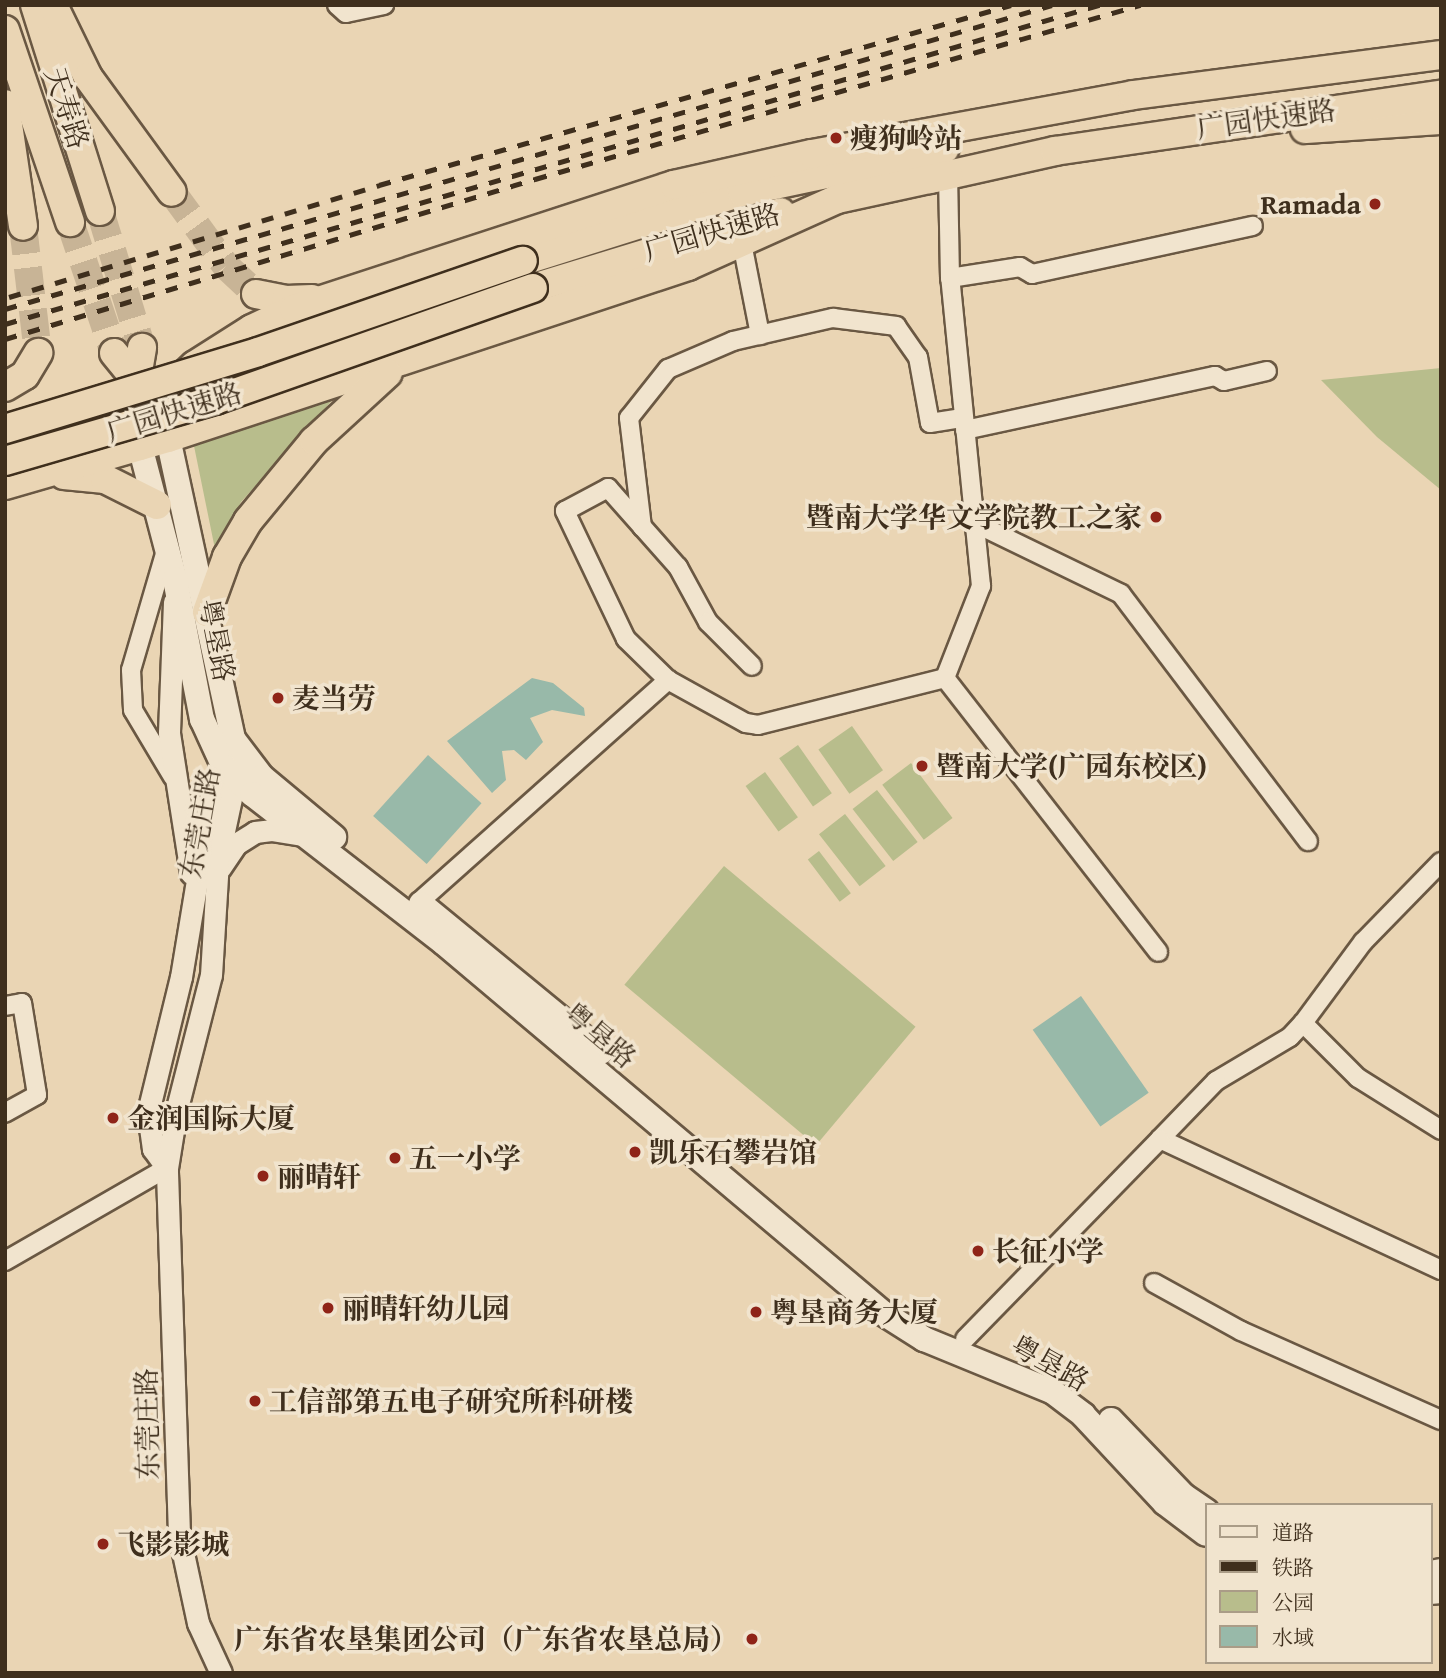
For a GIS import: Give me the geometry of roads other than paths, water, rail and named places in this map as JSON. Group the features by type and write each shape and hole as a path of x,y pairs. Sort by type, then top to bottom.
{"highway":[{"name":"天寿路","path":"35,5 100,211"},
{"path":"53,5 88,77 172,192"},
{"name":"天寿路","path":"5,30 70,222"},
{"path":"34,476 84,445 141,396 219,348 294,309 674,185 812,154 1133,95 1441,55"},
{"name":"广园快速路","path":"5,429 246,356 523,261 733,194 1124,115 1441,72"},
{"path":"911,156 1133,95"},
{"name":"广园快速路","path":"5,461 215,400 680,239 837,199 1055,151 1441,95"},
{"path":"5,104 23,226"},
{"path":"1247,122 1311,129 1441,120"},
{"path":"5,485 168,438 688,266 837,199"},
{"path":"256,294 286,300 328,298"},
{"path":"328,298 311,324 310,341 316,359 347,380"},
{"path":"140,446 142,348"},
{"path":"5,387 25,375 38,353"},
{"path":"114,353 168,438"},
{"path":"207,612 227,557 248,521 322,433 403,361"},
{"path":"141,396 196,412 241,414"},
{"path":"34,476 98,477 157,505"}],"main road":[{"name":"粤垦路","path":"168,438 207,612 233,766 320,826 419,902 885,1296 919,1318 965,1339 1034,1364 1065,1381 1093,1402 1185,1496 1204,1510"},
{"name":"粤垦路","path":"140,446 176,579 202,719 233,766 304,835 444,943 883,1313 924,1339 1052,1392 1083,1415 1165,1503 1204,1532"}],"street":[{"path":"337,5 346,13 384,5"},
{"path":"942,176 981,586 945,678"},
{"path":"950,278 1020,267 1032,274 1253,226"},
{"path":"742,243 760,335"},
{"path":"642,527 629,418 668,369 733,341 833,318 896,326 918,357 930,423 964,424 1215,376 1224,381 1267,371"},
{"path":"752,666 708,622 678,567 608,488 565,511 626,639 668,680 746,723 758,725 945,678"},
{"path":"975,523 1121,594 1308,841"},
{"path":"167,547 131,670 132,710 173,777"},
{"path":"176,579 168,689 173,777 194,890"},
{"path":"945,678 1158,952"},
{"path":"419,902 668,680"},
{"name":"东莞庄路","path":"221,1673 198,1623 179,1534 167,1168 176,1112 211,975 216,872 233,766"},
{"name":"东莞庄路","path":"167,1168 153,1149 148,1112 181,977 212,790 233,766"},
{"path":"216,872 236,844 255,832 271,830 304,835"},
{"path":"965,1339 1216,1081 1290,1037 1363,942 1441,862"},
{"path":"5,1006 22,1003 37,1095 5,1113"},
{"path":"1303,1023 1358,1078 1441,1130"},
{"path":"1160,1139 1441,1270"},
{"path":"5,1261 167,1168"},
{"path":"1154,1283 1241,1331 1441,1420"}],"water":[{"path":"532,678 553,683 584,708 585,716 552,710 530,718 543,742 526,760 514,750 502,751 506,780 492,793 447,741"},
{"path":"428,755 482,803 427,864 373,816"},
{"path":"1081,996 1149,1093 1100,1127 1033,1030"}],"tunnel":[{"path":"172,192 226,266 256,294"},
{"path":"100,211 142,348"},
{"path":"70,222 114,353"},
{"path":"23,226 38,353"}],"railway":[{"path":"9,297 379,185 1011,5"},
{"path":"5,309 1052,5"},
{"path":"5,324 1099,5"},
{"path":"5,339 535,179 1140,5"}],"place":[{"name":"瘦狗岭站","path":"836,138"},
{"name":"Ramada","path":"1375,204"},
{"name":"暨南大学华文学院教工之家","path":"1156,517"},
{"name":"麦当劳","path":"278,698"},
{"name":"暨南大学(广园东校区)","path":"922,766"},
{"name":"金润国际大厦","path":"113,1118"},
{"name":"凯乐石攀岩馆","path":"635,1152"},
{"name":"五一小学","path":"395,1158"},
{"name":"丽晴轩","path":"263,1176"},
{"name":"长征小学","path":"978,1251"},
{"name":"丽晴轩幼儿园","path":"328,1308"},
{"name":"粤垦商务大厦","path":"756,1312"},
{"name":"工信部第五电子研究所科研楼","path":"255,1401"},
{"name":"飞影影城","path":"103,1544"},
{"name":"广东省农垦集团公司（广东省农垦总局）","path":"752,1639"}]}
